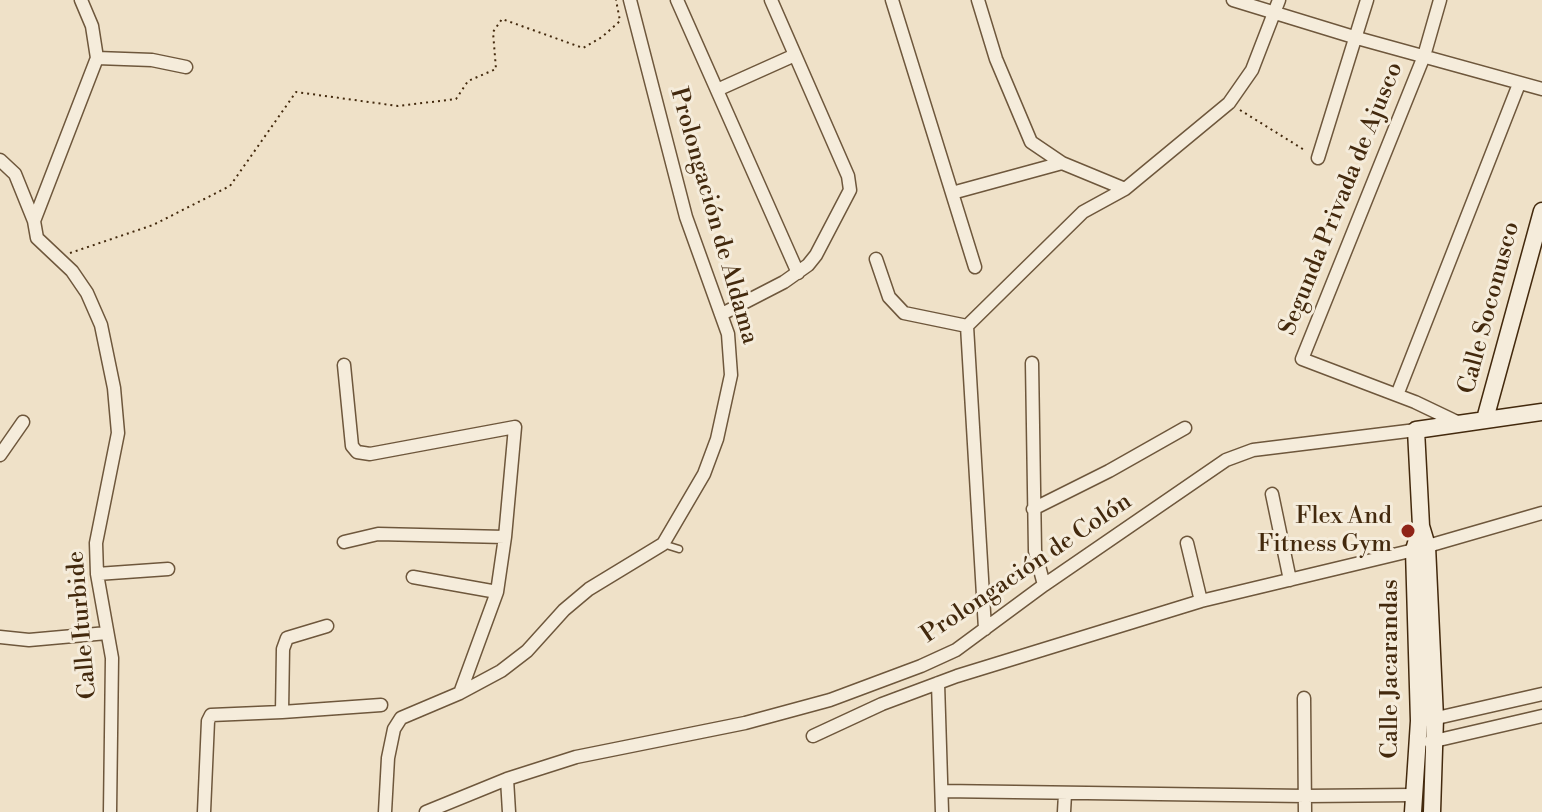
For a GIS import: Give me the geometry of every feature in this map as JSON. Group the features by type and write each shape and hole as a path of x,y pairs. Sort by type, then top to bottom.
{"main road":[{"name":"Calle Soconusco","path":"1485,419 1542,211"},
{"path":"1416,430 1542,412"},
{"name":"Calle Jacarandas","path":"1416,430 1432,812"},
{"name":"Calle Jacarandas","path":"1414,804 1427,743"}],"street":[{"path":"34,221 97,58 92,26 81,0"},
{"name":"Prolongación de Aldama","path":"385,812 388,758 397,722 405,715 460,693 515,662 564,610 600,580 663,544 704,474 723,417 731,357 722,314 686,217 630,0"},
{"path":"677,0 798,273"},
{"path":"722,314 798,273 816,255 848,195 850,183 771,0"},
{"path":"892,0 975,267"},
{"path":"978,0 996,59 1026,134 1036,147 1062,163 1125,189"},
{"path":"1233,0 1278,6 1357,38 1542,89"},
{"path":"1318,158 1367,0"},
{"name":"Segunda Privada de Ajusco","path":"1397,395 1302,359 1424,56 1440,0"},
{"path":"985,629 967,326 1083,212 1125,189 1229,103 1252,70 1278,6"},
{"path":"717,90 795,55"},
{"path":"97,58 152,60 186,67"},
{"path":"1459,423 1397,395 1519,84"},
{"name":"Calle Iturbide","path":"0,160 15,174 34,221 37,238 72,271 87,293 101,325 114,388 118,433 96,543 97,574 112,658 110,812"},
{"path":"952,193 1062,163"},
{"path":"876,259 889,297 904,313 967,326"},
{"path":"1032,363 1035,551 1044,585"},
{"path":"344,365 352,446 357,452 370,454 515,427 497,592 460,693"},
{"path":"0,455 23,422"},
{"path":"1033,509 1185,428"},
{"name":"Prolongación de Colón","path":"426,812 507,779 576,757 745,723 830,700 921,666 956,650 1044,585 1226,460 1253,450 1416,430"},
{"path":"1272,494 1290,580"},
{"path":"813,736 882,704 938,683 1201,601 1421,548 1542,513"},
{"path":"344,542 378,534 505,537"},
{"path":"1187,543 1201,601"},
{"path":"97,574 168,569"},
{"path":"413,577 497,592"},
{"path":"282,712 283,649 287,638 327,626"},
{"path":"0,637 29,640 107,633"},
{"path":"938,683 942,812"},
{"path":"1427,720 1542,694"},
{"path":"1304,698 1305,812"},
{"path":"204,812 208,721 211,715 381,705"},
{"path":"1427,743 1542,716"},
{"path":"507,779 509,812"},
{"path":"942,791 1305,796 1414,804"},
{"path":"1064,812 1065,794"}],"lane":[{"path":"663,544 679,549"}],"path":[{"path":"59,259 75,250 153,225 230,186 296,92 398,106 456,99 468,81 496,69 493,32 502,19 583,48 620,21 616,0"},
{"path":"1229,103 1318,158"}],"place":[{"name":"Flex And Fitness Gym","path":"1408,531"}]}
